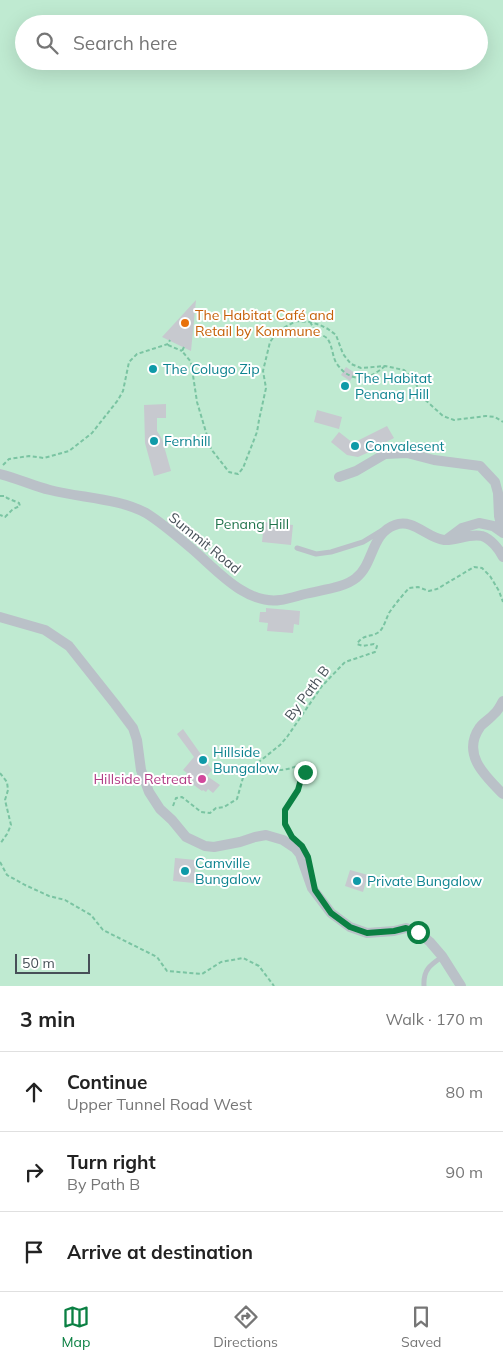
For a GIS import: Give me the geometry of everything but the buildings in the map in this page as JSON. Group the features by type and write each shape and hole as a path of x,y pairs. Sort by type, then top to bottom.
{"street":[{"path":"339,477 356,471 384,454 407,453 434,460 480,466 495,482 503,533"},
{"name":"Summit Road","path":"0,474 51,490 129,506 146,514 171,532 227,581 255,597 266,599 278,600 288,598 345,584 356,578 364,569 380,535 386,529"},
{"path":"386,529 395,524 403,523 410,524 437,538 445,540 482,536 491,541 503,557"},
{"path":"445,540 462,528 479,523 493,526 503,533"},
{"path":"0,618 45,630 69,646 133,728 137,740 141,770 149,792 160,809 186,837 205,846 214,847 266,835 284,840 300,854 312,888 331,913 350,927 367,933 406,928 418,932 442,956 461,986"},
{"path":"503,701 495,713 480,727 475,737 473,749 481,772 503,794"}],"lane":[{"path":"297,548 316,554 331,552 363,542 386,529"},
{"path":"424,986 428,967 442,956"}],"path":[{"path":"0,469 9,459 29,456 44,458 69,452 92,434 118,400 123,391 129,362 137,354 168,344 182,351 191,362 197,402 212,449 229,472 238,474 243,468 257,432 266,388 263,371 270,342 278,331 296,322 310,322 320,325 336,335 343,354 351,364 361,368 385,366 404,370 414,381 421,396 443,416 454,420 486,416 495,417 503,422"},
{"path":"310,322 326,338 337,363 348,375 364,378 376,374 385,366"},
{"path":"168,344 170,340"},
{"path":"182,351 184,347"},
{"path":"0,496 5,496 20,503 20,506 13,509 5,517 0,515"},
{"name":"By Path B","path":"255,765 287,737 322,686 345,662 375,652 377,646 374,644 362,646 357,644 357,642 362,637 378,633 381,630 390,612 409,588 418,587 429,591 449,583 474,567 482,568 494,582 503,602"},
{"path":"172,820 172,806 176,798 182,797 201,812 210,813 216,808 224,807 237,799 244,774 255,765 279,771 299,765 304,767 305,772 298,790 285,810 285,824 292,837"},
{"path":"0,773 7,782 8,790 5,800 11,825 0,844"},
{"path":"0,862 7,874 24,885 49,896 65,900 91,915 103,930 157,957 167,971 202,974 221,962 243,958 259,966 274,986"}],"green space":[{"name":"Penang Hill","path":"0,0 503,0 503,986 0,986"}],"place":[{"name":"The Habitat Café and Retail by Kommune","path":"185,323"},
{"name":"The Colugo Zip","path":"153,369"},
{"name":"The Habitat Penang Hill","path":"345,386"},
{"name":"Fernhill","path":"154,441"},
{"name":"Convalesent","path":"355,446"},
{"name":"Hillside Bungalow","path":"203,760"},
{"name":"Hillside Retreat","path":"202,779"},
{"name":"Camville Bungalow","path":"185,871"},
{"name":"Private Bungalow","path":"357,881"}],"route":[{"path":"305,772 292,802 285,810 285,824 292,837 302,846 308,857 315,890 331,913 350,927 367,933 406,928 418,932"}]}
